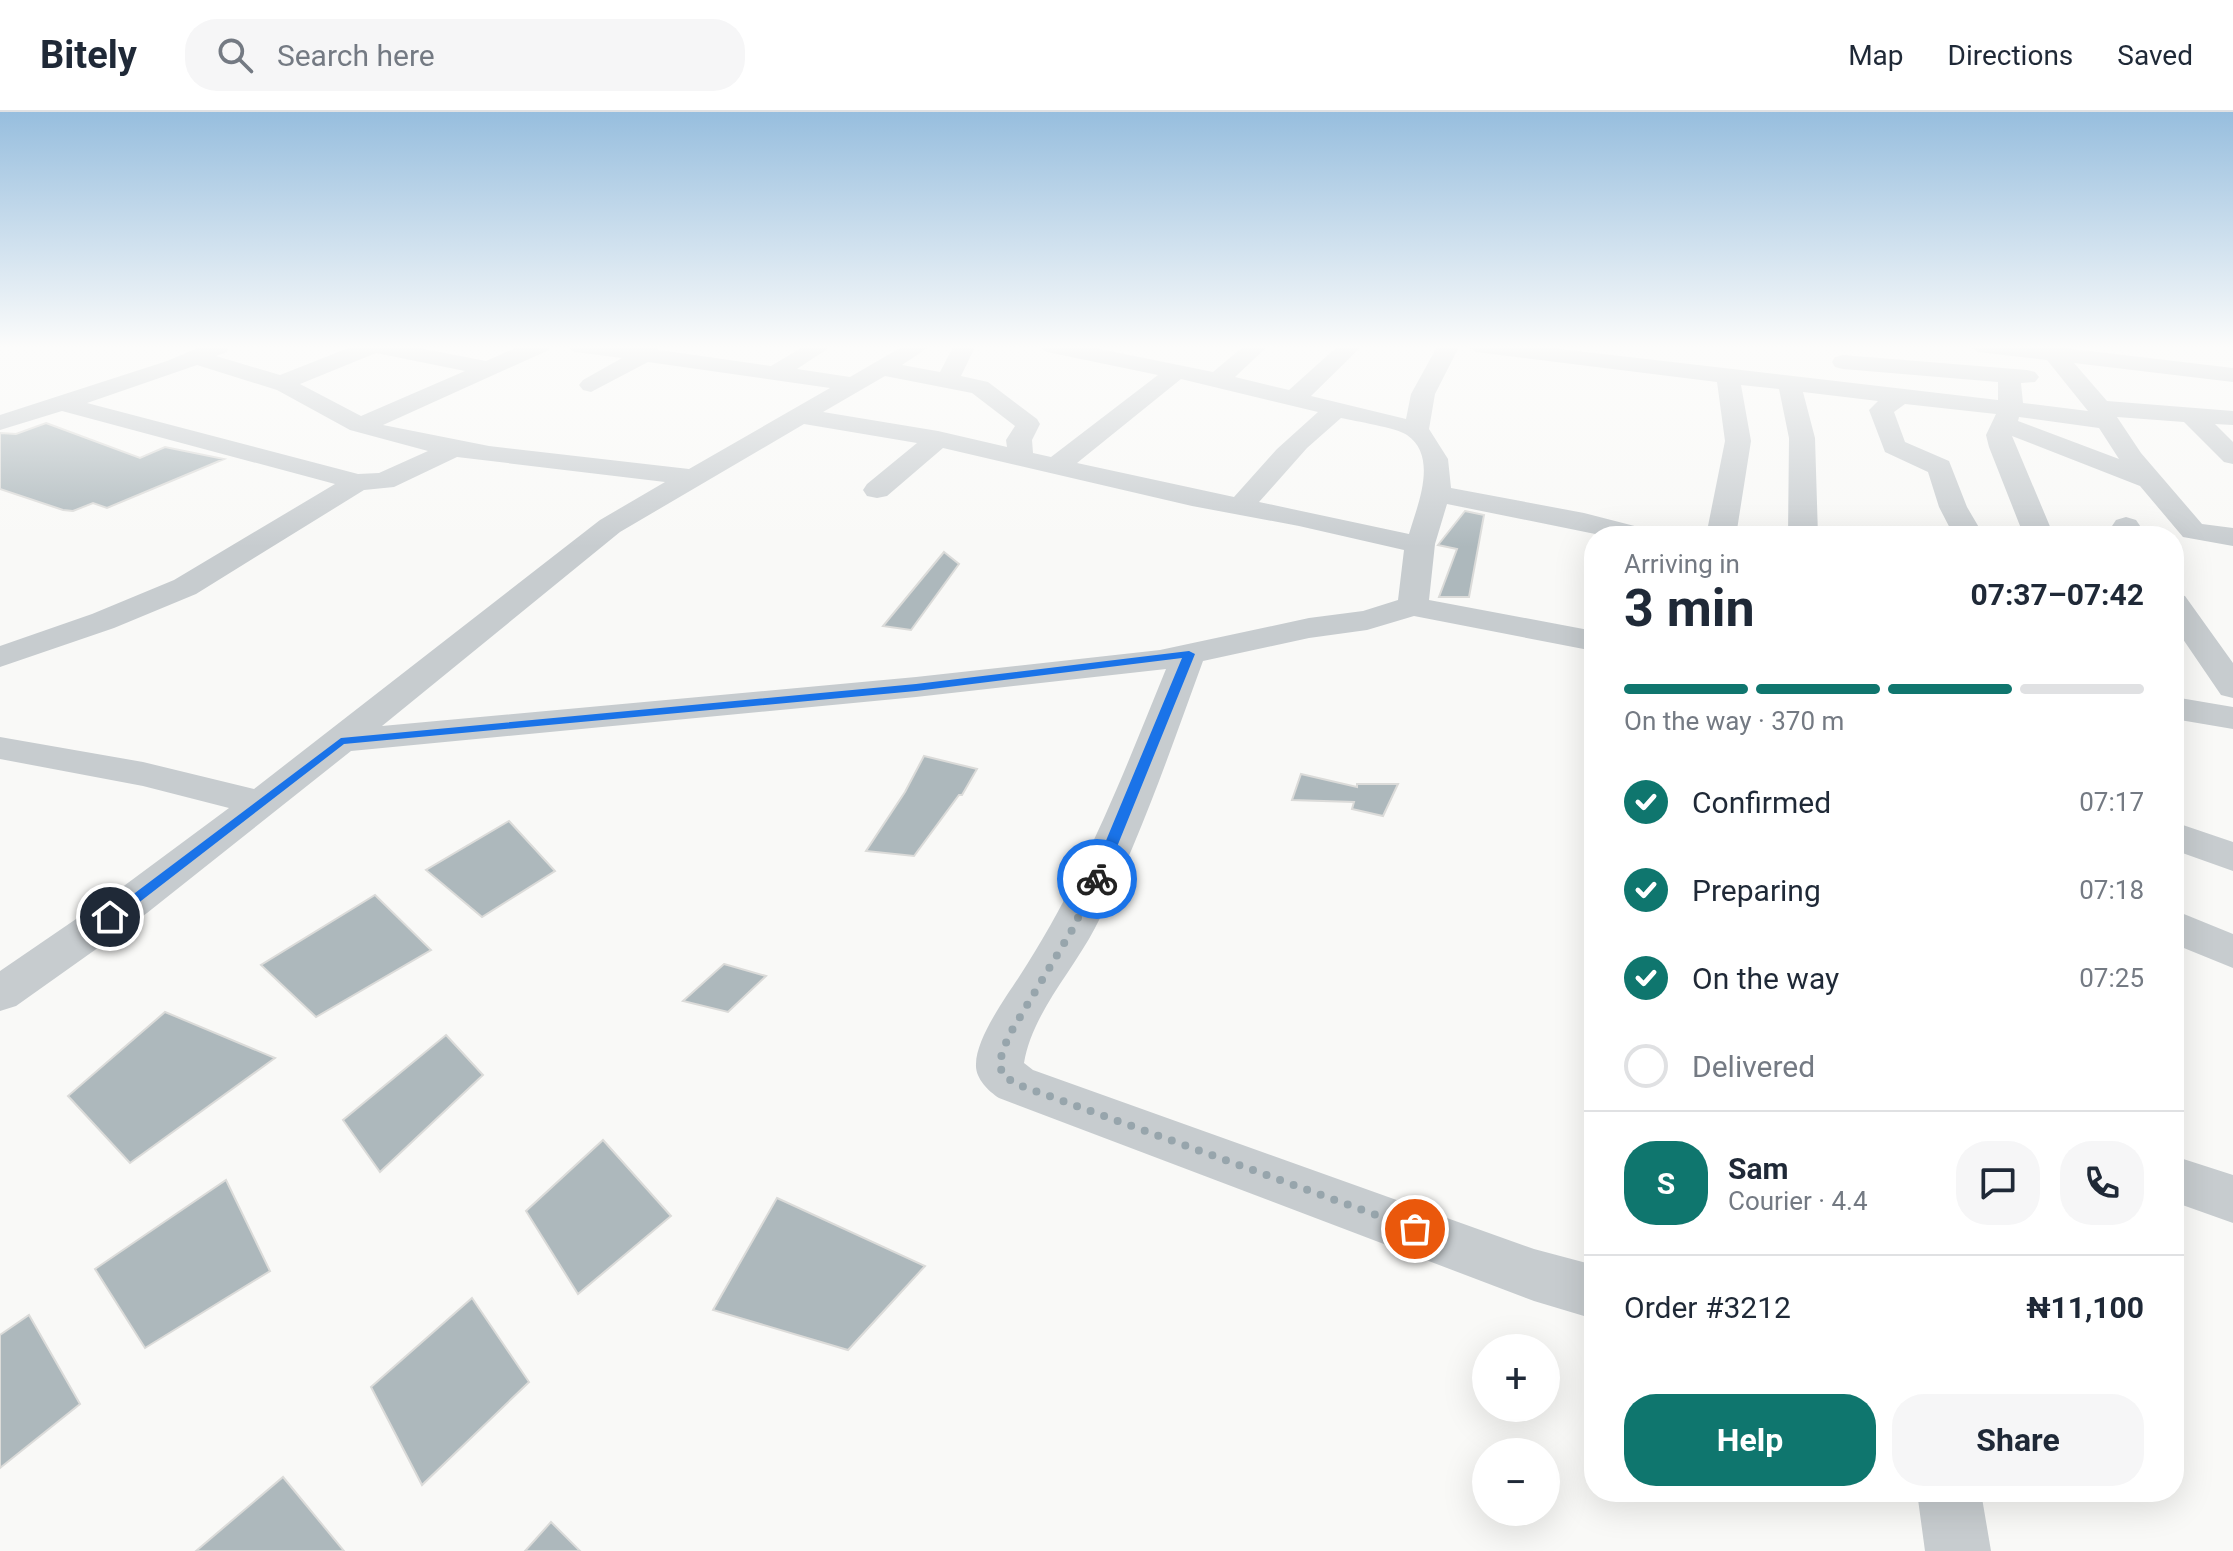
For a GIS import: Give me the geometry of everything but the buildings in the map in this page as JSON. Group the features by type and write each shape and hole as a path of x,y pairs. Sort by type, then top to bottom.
{"street":[{"path":"0,423 37,412"},
{"path":"95,412 358,482 384,481 454,448"},
{"path":"330,412 362,425 454,448 689,477"},
{"path":"362,425 392,412"},
{"path":"0,994 132,902 341,741 610,526 802,412"},
{"path":"1015,412 1028,424 1019,440 1020,457"},
{"path":"1058,465 1125,412"},
{"path":"1241,506 1288,450 1333,412"},
{"path":"1349,412 1416,429 1431,446 1437,467 1438,494 1420,545 1413,606"},
{"path":"1416,429 1419,412"},
{"path":"1723,526 1738,441 1733,412"},
{"path":"1796,412 1802,438 1803,526"},
{"path":"1882,412 1894,447 1940,467 1953,507 1963,526"},
{"path":"1988,412 2008,416 2102,414 2233,418"},
{"path":"2008,412 1999,435 2035,526"},
{"path":"2102,414 2150,480 2193,531 2229,541"},
{"path":"797,415 938,439 1192,498 1420,545"},
{"path":"2008,416 2150,480"},
{"path":"2192,416 2233,456"},
{"path":"877,490 938,439"},
{"path":"0,657 185,587 358,482"},
{"path":"1438,494 1600,526"},
{"path":"341,741 916,687 1189,654 1309,628 1367,620 1413,606 1584,639"},
{"path":"2184,617 2233,688"},
{"path":"1189,654 1108,856 1072,930 1008,1037 999,1063 1003,1075 1016,1084 1534,1275 1584,1289"},
{"path":"2184,710 2233,718"},
{"path":"0,748 143,774 260,803"},
{"path":"2184,839 2233,857"},
{"path":"2184,930 2233,952"},
{"path":"2184,1182 2233,1199"},
{"path":"1951,1502 1958,1551"}],"way so far":[{"path":"1097,879 1072,930 1008,1037 999,1063 1003,1075 1016,1084 1415,1229"}],"route":[{"path":"110,917 341,741 916,687 1160,660 1189,654 1097,879"}]}
